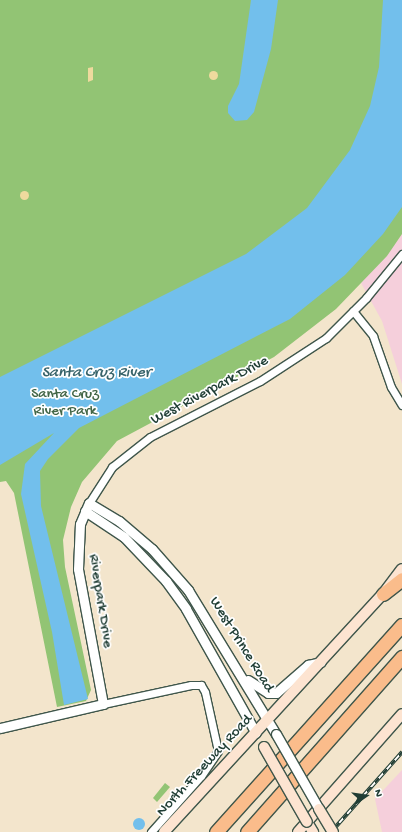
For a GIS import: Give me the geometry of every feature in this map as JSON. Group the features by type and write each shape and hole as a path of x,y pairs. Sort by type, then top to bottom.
{"highway":[{"path":"383,594 402,578"},
{"path":"216,832 402,625"},
{"path":"247,832 402,657"}],"main road":[{"name":"North Freeway Road","path":"164,832 383,594 402,569"},
{"path":"298,832 402,714"},
{"name":"West Prince Road","path":"256,733 313,832"},
{"name":"West Prince Road","path":"319,809 333,832"}],"street":[{"name":"West Riverpark Drive","path":"87,507 104,477 128,453 150,437 260,382 326,338 353,311 402,254"},
{"path":"353,311 373,336 391,387 402,405"},
{"name":"West Prince Road","path":"87,507 119,521 157,555 192,596 242,675 319,809"},
{"name":"West Prince Road","path":"87,507 124,537 166,581 186,609 256,733"},
{"name":"Riverpark Drive","path":"87,507 78,542 78,569 103,704"},
{"path":"242,675 255,687 276,693 308,665 321,662"},
{"path":"0,728 103,704 201,685 218,751 201,776 151,832"}],"shaded area":[{"path":"402,234 402,384 382,321 361,283"},
{"path":"402,770 402,832 382,832 375,799"}],"green space":[{"name":"Santa Cruz River Park","path":"0,0 402,0 402,234 387,256 336,309 274,357 117,441 82,482 71,507 63,540 65,567 91,690 86,701 57,707 14,493 6,481 0,482"},
{"path":"165,783 170,787 157,802 153,798"}],"sand":[{"path":"93,67 93,80 88,82 88,68"},
{"path":"213,70 218,75 213,80 208,75"},
{"path":"24,190 29,195 24,200 19,195"}],"water":[{"path":"251,0 278,0 271,49 254,112 247,120 235,121 228,113 228,106 239,84"},
{"name":"Santa Cruz River","path":"383,0 402,0 402,207 383,234 345,275 290,319 79,428 48,459 40,471 41,506 88,699 64,705 52,632 21,494 25,464 54,433 0,465 0,377 246,254 307,208 350,150 370,106 379,67"},
{"path":"139,818 143,820 145,824 143,828 139,830 135,828 133,824 135,820"}],"railway":[{"path":"331,832 402,752"}]}
